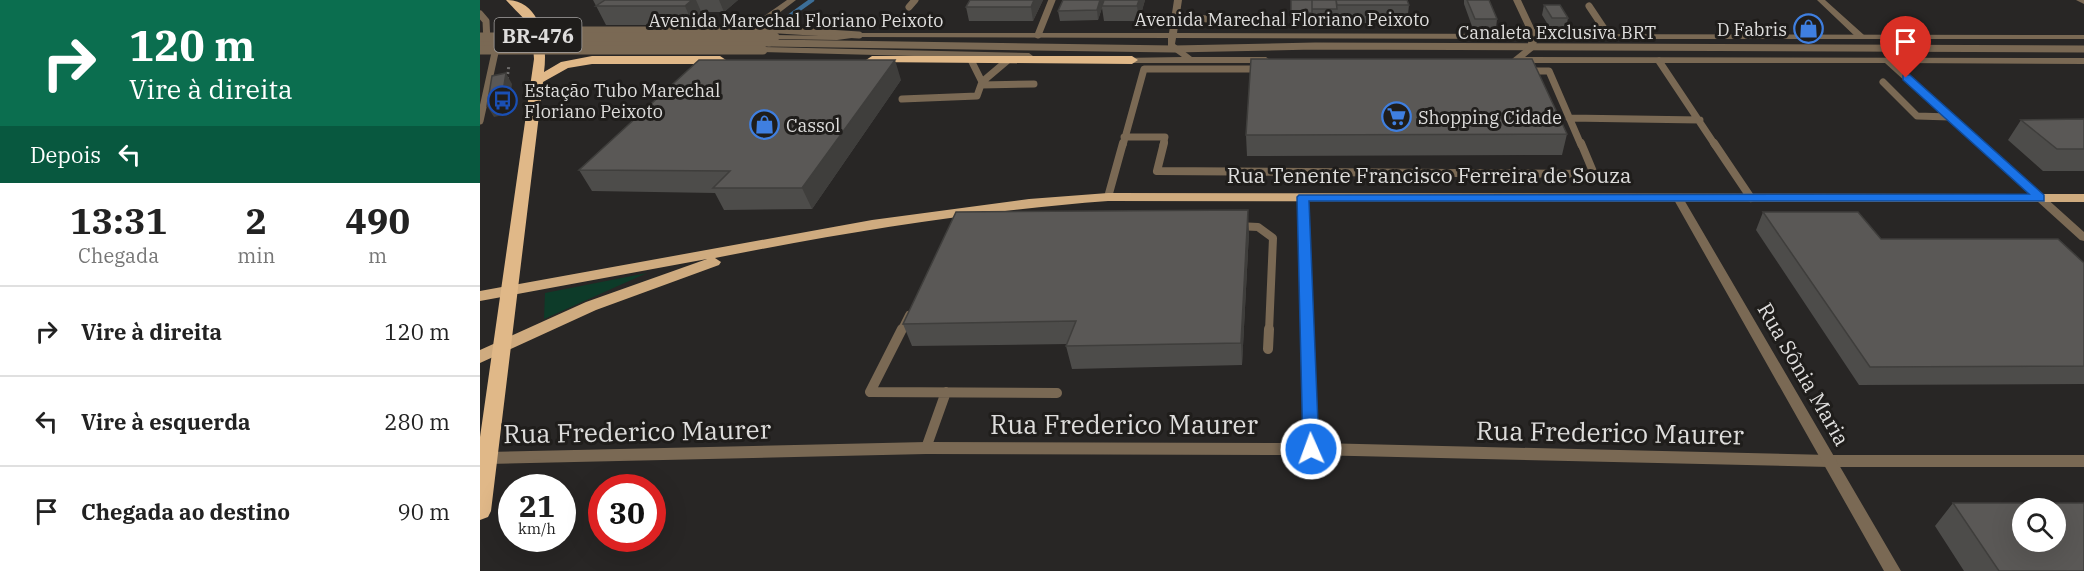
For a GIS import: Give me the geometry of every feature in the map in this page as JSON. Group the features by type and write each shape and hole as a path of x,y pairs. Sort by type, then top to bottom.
{"highway":[{"name":"BR-476","path":"480,511 540,59 538,30 528,14 511,0"},
{"path":"536,81 565,65 592,60 1132,60"}],"main road":[{"name":"Rua Tenente Francisco Ferreira de Souza","path":"480,296 968,208 1108,197 2084,198"},
{"name":"Rua Tenente Francisco Ferreira de Souza","path":"480,357 632,289 777,242"}],"street":[{"path":"763,21 792,0"},
{"path":"1178,0 1171,45 1190,60"},
{"path":"1512,60 1522,57 1534,47 1534,36 1517,0"},
{"path":"1821,0 1861,37"},
{"path":"2080,0 2084,2"},
{"name":"Avenida Marechal Floriano Peixoto","path":"482,44 769,43 804,35 837,38 860,35 2084,37"},
{"name":"Avenida Marechal Floriano Peixoto","path":"482,44 769,43 809,51 1190,60 1274,65"},
{"path":"809,51 843,60"},
{"path":"1500,60 2084,61"},
{"path":"1888,61 2084,238"},
{"path":"1303,197 1311,449"},
{"name":"Rua Sônia Maria","path":"1678,198 1893,571"},
{"name":"Rua Frederico Maurer","path":"487,458 926,448 1311,449 1829,461 2084,461"}],"lane":[{"path":"909,7 915,0"},
{"path":"1038,35 1052,0"},
{"path":"1589,6 1609,36"},
{"path":"480,14 486,21 482,44"},
{"path":"1175,18 1214,19"},
{"path":"482,44 513,31 538,30 860,35"},
{"name":"Canaleta Exclusiva BRT","path":"927,35 994,46"},
{"name":"Canaleta Exclusiva BRT","path":"837,38 870,44"},
{"name":"Canaleta Exclusiva BRT","path":"769,43 1174,49 1315,46 2084,49"},
{"path":"480,121 496,48 482,44"},
{"path":"970,60 981,83"},
{"path":"902,99 977,96 981,83 1008,60"},
{"path":"1659,61 1751,198"},
{"path":"1108,197 1144,69 1274,65"},
{"path":"1124,137 1165,137 1157,171 1594,174 1549,71 1513,71"},
{"path":"1883,82 1917,116 1950,117"},
{"path":"981,83 1034,84"},
{"path":"1569,118 1700,120"},
{"path":"1221,225 1258,227 1273,237 1268,349"},
{"path":"916,302 870,392 1057,393"},
{"path":"926,448 946,392"}],"path":[{"path":"507,85 509,65"}],"green space":[{"path":"647,273 544,319 545,293"}],"building":[{"path":"605,0 692,0 685,6 596,6"},
{"path":"970,0 1034,0 1031,7 966,7"},
{"path":"1063,0 1100,0 1097,10 1058,11"},
{"path":"1104,0 1139,0 1137,6 1102,6"},
{"path":"1291,0 1312,0 1312,13 1291,13"},
{"path":"1312,0 1336,0 1337,9 1312,9"},
{"path":"1336,0 1407,0 1409,5 1337,5"},
{"path":"1467,0 1489,0 1497,19 1475,19"},
{"path":"1544,5 1560,5 1568,18 1552,18"},
{"name":"Shopping Cidade","path":"1251,59 1532,59 1567,134 1246,135"},
{"name":"Cassol","path":"699,60 895,60 802,188 713,188 730,171 579,170"},
{"path":"506,73 501,103 487,106 492,76"},
{"path":"2084,119 2084,149 2057,149 2021,120"},
{"path":"1248,210 1241,343 1066,346 1076,321 903,324 956,212"},
{"path":"1763,212 1858,212 1881,239 2058,239 2084,263 2084,366 1870,367"},
{"path":"1953,503 2012,503 2012,552 2066,552 2066,503 2084,503 2084,571 1999,571"}],"waterway":[{"path":"784,20 812,0"}],"place":[{"name":"D Fabris","path":"1808,29"},
{"name":"Estação Tubo Marechal Floriano Peixoto","path":"503,100"},
{"name":"Shopping Cidade","path":"1397,117"},
{"name":"Cassol","path":"765,125"}],"route":[{"path":"1311,449 1303,197 2040,198 1906,78"}]}
